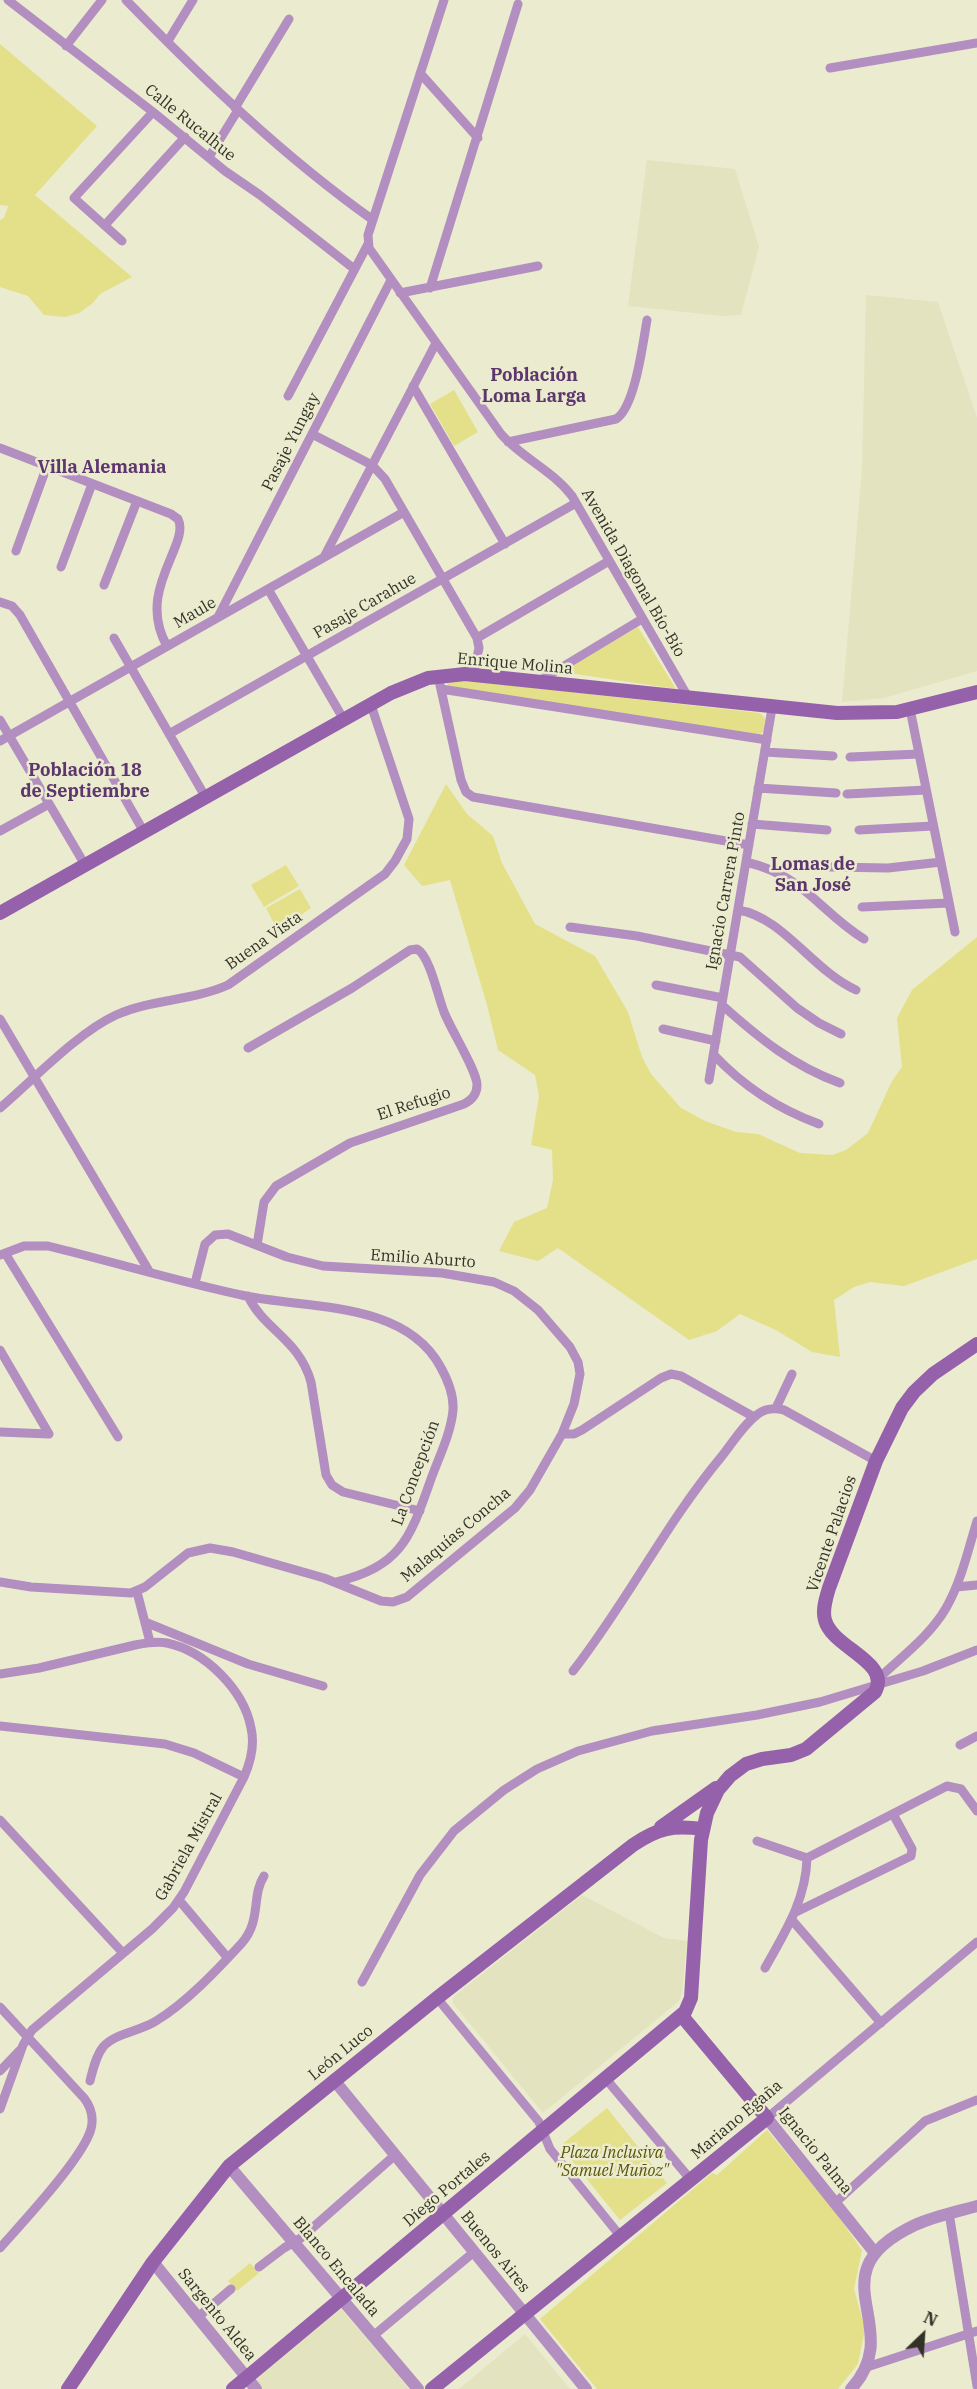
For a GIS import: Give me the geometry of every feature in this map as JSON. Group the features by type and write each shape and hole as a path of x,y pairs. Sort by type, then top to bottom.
{"main road":[{"name":"Enrique Molina","path":"0,913 408,684 439,682 473,675 772,708 864,714 910,709 977,694"},
{"name":"Vicente Palacios","path":"878,1681 873,1668 830,1631 824,1615 832,1577 876,1461 897,1416 914,1392 933,1374 977,1344"},
{"path":"655,1831 723,1783 737,1770 754,1761 791,1755 806,1749 875,1692 878,1681"},
{"path":"682,2016 691,1998 703,1829 710,1806 723,1783"},
{"name":"León Luco","path":"68,2389 153,2262 229,2166 437,1998 624,1852 655,1831 675,1828 703,1829"},
{"name":"Diego Portales","path":"233,2389 682,2016"},
{"name":"Ignacio Palma","path":"682,2016 767,2118"},
{"name":"Mariano Egaña","path":"432,2389 767,2118"}],"street":[{"name":"Calle Rucalhue","path":"8,0 353,268"},
{"path":"66,46 102,0"},
{"path":"126,0 237,109 339,196 373,220"},
{"path":"168,41 193,0"},
{"path":"288,396 353,268 368,244 373,220 444,0"},
{"path":"516,2 526,13"},
{"path":"430,288 478,138 516,2"},
{"path":"209,157 289,19"},
{"path":"830,68 977,43"},
{"path":"420,73 478,138"},
{"path":"122,241 74,198 153,112"},
{"path":"105,225 185,137"},
{"name":"Avenida Diagonal Bío-Bío","path":"368,244 370,252 508,442 554,476 576,503 688,697"},
{"path":"400,293 538,266"},
{"name":"Pasaje Yungay","path":"218,617 391,280"},
{"path":"508,442 615,419 622,414 638,374 648,320"},
{"path":"324,557 436,344"},
{"path":"413,386 505,544"},
{"path":"312,434 372,465 382,475 477,638 479,648 473,675"},
{"path":"0,460 2,449 171,514 180,523 181,531 164,574 156,606 158,627 167,646"},
{"path":"16,551 47,466"},
{"path":"61,567 92,484"},
{"path":"104,585 136,501"},
{"name":"Pasaje Carahue","path":"170,734 576,503"},
{"name":"Maule","path":"0,741 404,512"},
{"path":"477,638 609,561"},
{"path":"268,589 344,720"},
{"path":"0,602 17,611 144,832"},
{"path":"537,682 642,619"},
{"path":"114,638 206,798"},
{"path":"439,682 462,784 470,795 481,801 749,845"},
{"name":"Enrique Molina","path":"439,682 767,740"},
{"name":"Buena Vista","path":"0,1108 77,1042 116,1015 210,992 228,985 389,870 407,838 409,819 371,705"},
{"name":"Ignacio Carrera Pinto","path":"709,1080 772,708"},
{"path":"910,709 955,932"},
{"path":"0,720 85,865"},
{"path":"765,752 833,756"},
{"path":"850,757 919,753"},
{"path":"759,788 836,793"},
{"path":"847,794 926,790"},
{"path":"0,831 49,804"},
{"path":"752,824 827,830"},
{"path":"859,830 933,826"},
{"path":"746,862 774,871 792,880 864,939"},
{"path":"830,867 888,868 941,862"},
{"path":"862,907 949,903"},
{"path":"738,910 751,913 767,921 828,974 856,990"},
{"path":"570,927 637,936 731,954 746,960 785,998 809,1017 841,1034"},
{"name":"El Refugio","path":"248,1048 352,988 410,950 417,949 425,957 446,1017 473,1071 477,1086 475,1094 464,1104 350,1143 276,1186 264,1202 257,1245"},
{"path":"656,985 723,1002 776,1051 811,1072 840,1083"},
{"path":"0,1019 149,1271"},
{"path":"663,1029 716,1041"},
{"path":"714,1055 736,1078 762,1097 790,1113 819,1124"},
{"name":"Emilio Aburto","path":"195,1283 203,1249 212,1237 219,1233 228,1234 287,1257 323,1266 458,1275 494,1282 514,1292 538,1310 556,1328 578,1362 578,1386 572,1412 562,1434"},
{"name":"La Concepción","path":"2,1254 24,1246 48,1245 248,1296 322,1305 365,1315 408,1333 429,1349 439,1363 448,1383 452,1397 452,1411 420,1511 405,1542 389,1560 369,1571 336,1582"},
{"path":"2,1254 117,1437"},
{"path":"248,1296 257,1311 296,1350 306,1367 312,1382 330,1483 344,1492 420,1511"},
{"path":"0,1350 49,1434 0,1432"},
{"path":"562,1434 574,1434 582,1430 661,1378 671,1374 685,1378 754,1418"},
{"path":"776,1408 792,1374"},
{"path":"573,1671 600,1635 682,1508 754,1418 767,1409 776,1408 790,1412 876,1461"},
{"name":"Malaquías Concha","path":"137,1592 183,1556 204,1548 233,1552 336,1582 381,1601 393,1602 407,1597 519,1503 536,1481 562,1434"},
{"path":"878,1681 934,1625 945,1610 956,1587 977,1521"},
{"path":"0,1582 31,1587 137,1592 150,1642"},
{"path":"956,1587 977,1585"},
{"path":"145,1622 248,1664 323,1686"},
{"path":"168,1644 172,1632"},
{"name":"Gabriela Mistral","path":"0,1674 39,1668 150,1642 168,1644 182,1649 214,1668 228,1683 243,1707 251,1727 253,1741 252,1756 244,1777 179,1900 160,1923 39,2023 25,2041 3,2093 0,2109"},
{"path":"362,1982 420,1875 454,1831 504,1790 537,1769 578,1751 609,1741 652,1731 788,1710 878,1681 923,1671 977,1650"},
{"path":"0,1726 165,1744 194,1753 244,1777"},
{"path":"960,1745 977,1736"},
{"path":"758,1841 807,1858 952,1786 965,1792 977,1811"},
{"path":"794,1916 911,1856 912,1849 893,1814"},
{"path":"0,1820 123,1953"},
{"path":"765,1968 794,1916 805,1883 807,1858"},
{"path":"90,2081 96,2060 105,2045 163,2017 244,1941 256,1915 260,1885 264,1876"},
{"path":"179,1900 227,1957"},
{"path":"794,1916 881,2022"},
{"name":"Mariano Egaña","path":"767,2118 977,1942"},
{"path":"437,1998 539,2122 550,2149 621,2237"},
{"path":"0,2007 25,2041 87,2103 92,2121 89,2134 75,2157 0,2248"},
{"path":"0,2071 25,2041"},
{"path":"606,2079 691,2180"},
{"name":"Buenos Aires","path":"334,2080 586,2389"},
{"path":"835,2203 925,2121 977,2100"},
{"name":"Ignacio Palma","path":"767,2118 875,2253"},
{"path":"260,2267 294,2243 394,2156"},
{"name":"Blanco Encalada","path":"229,2166 418,2389"},
{"path":"851,2389 867,2367 872,2339 863,2283 867,2264 875,2253 914,2225 977,2206"},
{"path":"949,2214 973,2332 977,2386"},
{"path":"373,2336 474,2252"},
{"name":"Sargento Aldea","path":"153,2262 256,2389"},
{"path":"198,2317 231,2289"},
{"path":"867,2367 973,2332"}],"shaded area":[{"path":"647,160 735,169 759,247 741,315 723,316 628,306"},
{"path":"866,295 938,302 977,418 977,671 884,698 842,702 862,470"},
{"path":"582,1895 664,1938 687,1941 682,1994 679,2001 543,2113 453,2003 453,1997"},
{"path":"339,2306 409,2389 263,2389 253,2376"},
{"path":"525,2334 570,2389 459,2389"}],"green space":[{"path":"0,44 97,126 35,195 132,277 100,294 93,303 79,313 65,317 44,315 28,296 0,287 0,220 4,218 8,206 0,205"},
{"path":"454,390 478,432 454,446 430,404"},
{"path":"638,627 676,689 562,672"},
{"path":"448,680 760,713 765,718 764,731 758,736 447,688"},
{"path":"446,784 467,814 493,836 502,863 535,924 595,956 628,1012 642,1057 651,1074 681,1108 705,1121 736,1132 758,1134 800,1153 832,1155 846,1150 868,1133 892,1081 902,1067 897,1018 912,990 977,937 977,1259 904,1286 870,1282 854,1287 834,1300 840,1357 812,1352 776,1330 740,1314 717,1331 689,1340 558,1248 538,1261 499,1251 514,1222 547,1208 553,1180 552,1150 531,1145 539,1096 535,1075 498,1050 450,880 422,886 404,865"},
{"path":"286,865 299,886 264,907 251,885"},
{"path":"300,889 311,908 278,931 266,908"},
{"name":"Plaza Inclusiva \"Samuel Muñoz\"","path":"607,2108 667,2183 620,2220 560,2146"},
{"path":"767,2130 833,2209 862,2250 854,2289 865,2329 858,2364 838,2389 597,2389 540,2319 712,2173 717,2175"},
{"path":"250,2263 259,2273 237,2291 228,2281"}],"district":[{"name":"Población Loma Larga","path":"534,386"},
{"name":"Villa Alemania","path":"102,468"},
{"name":"Población 18 de Septiembre","path":"85,781"},
{"name":"Lomas de San José","path":"813,875"}]}
